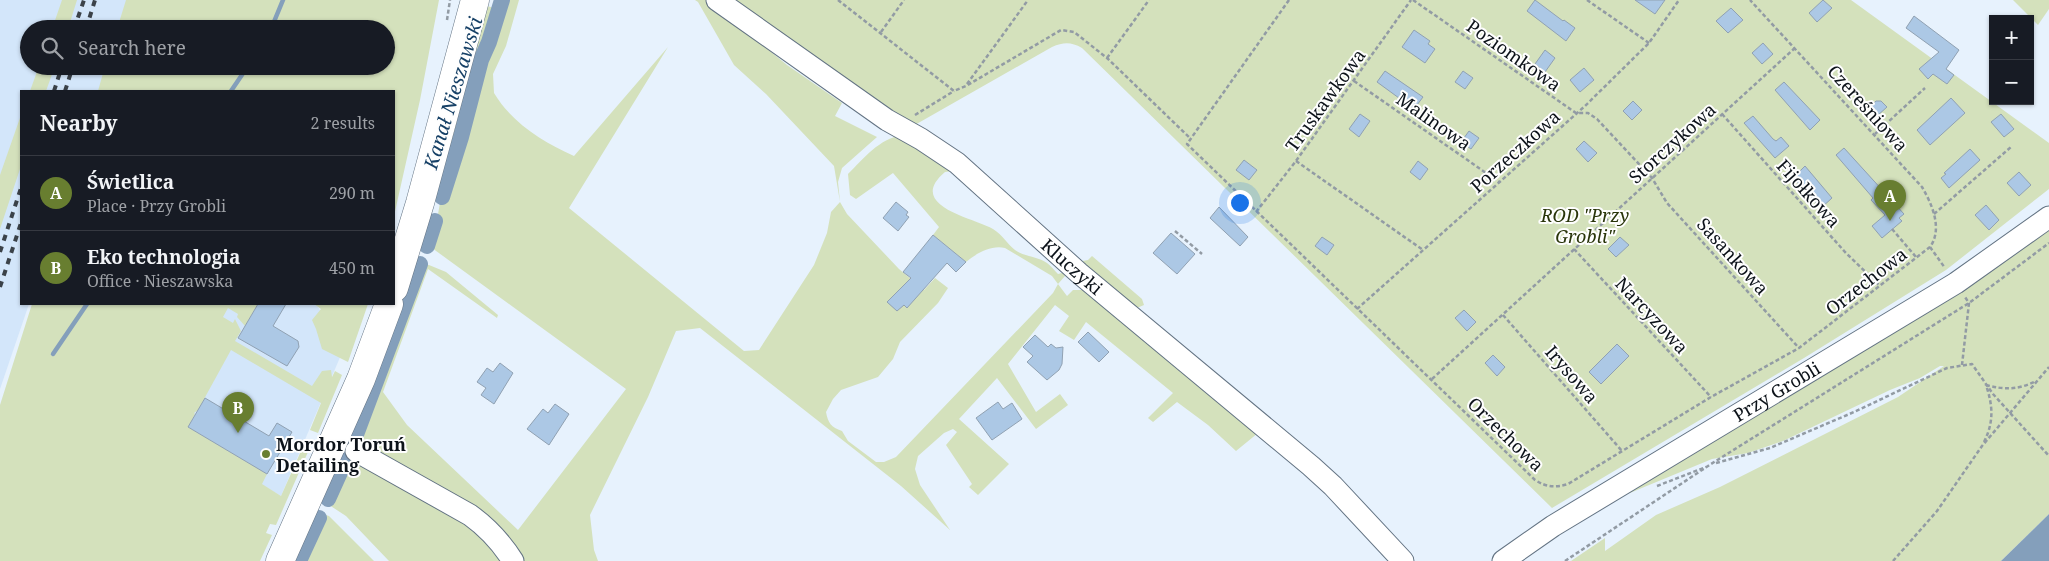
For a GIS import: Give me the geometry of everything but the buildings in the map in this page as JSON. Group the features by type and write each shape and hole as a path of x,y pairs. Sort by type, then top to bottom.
{"main road":[{"path":"395,285 420,203 475,0"},
{"path":"280,561 361,379 388,305"}],"street":[{"name":"Kluczyki","path":"717,0 898,126 957,163 1079,273 1311,466 1333,486 1403,561"},
{"name":"Przy Grobli","path":"1503,561 1553,526 1951,276 2049,217"},
{"path":"356,452 476,519 487,527 503,544 513,561"}],"path":[{"path":"838,0 954,91"},
{"path":"881,32 904,0"},
{"path":"966,86 1028,0"},
{"path":"1107,58 1149,0"},
{"path":"898,126 954,91 966,86 1061,30 1074,32 1107,58 1190,139 1289,0"},
{"name":"Truskawkowa","path":"1256,212 1296,161 1412,0"},
{"name":"Poziomkowa","path":"1412,0 1576,113"},
{"path":"1587,0 1649,43"},
{"name":"Porzeczkowa","path":"1357,309 1585,106 1649,43 1679,0"},
{"name":"Czereśniowa","path":"1750,0 1796,47 1922,187 1931,201 1934,214 1935,240 1930,247"},
{"name":"Storczykowa","path":"1432,379 1796,47"},
{"name":"Malinowa","path":"1354,81 1499,182"},
{"path":"1875,134 1925,88"},
{"path":"1576,113 1588,113 1585,106"},
{"name":"Sasankowa","path":"1588,113 1597,119 1652,178 1667,202 1799,348"},
{"name":"Fijołkowa","path":"1722,114 1845,252 1880,286"},
{"name":"Orzechowa","path":"1190,139 1187,144 1256,212 1543,486 1551,487 1568,484 1711,397 1799,348 1930,247"},
{"path":"1934,214 2011,147"},
{"path":"1296,161 1423,250"},
{"path":"1892,229 1916,257"},
{"path":"1175,230 1202,254"},
{"path":"1565,561 1711,464 1969,302 2049,243"},
{"path":"1930,247 1969,302 1962,366"},
{"name":"Narcyzowa","path":"1574,249 1711,397"},
{"name":"Irysowa","path":"1503,314 1622,451"},
{"path":"1656,486 1711,464 1770,448 1854,412 1947,368 1972,364 2009,413 2049,456"},
{"path":"1893,561 1937,511 1982,446 2049,367"},
{"path":"1986,385 2014,390 2037,381"},
{"path":"1982,446 1990,429 1992,415 1991,401 1986,385"}],"shaded area":[{"path":"0,0 135,0 127,20 20,20 20,75 108,75 102,90 20,90 20,305 29,305 0,389"},
{"path":"185,305 317,305 344,348 281,496 139,412"},
{"path":"2049,514 2049,561 2001,561"}],"green space":[{"path":"62,0 77,0 71,20 55,20"},
{"path":"126,0 439,0 420,100 395,212 395,90 98,90 102,75 395,75 395,20 120,20"},
{"path":"497,0 519,0 506,46 493,74 494,93 510,114 529,130 574,156 668,47 569,208 744,351 759,350 814,265 827,233 831,212 840,202 847,214 899,269 924,290 935,278 948,288 938,303 900,342 893,359 878,377 841,390 833,399 826,412 829,422 835,428 842,431 848,441 876,462 884,462 896,457 1053,293 1058,284 1067,296 1073,290 1083,290 1258,433 1236,451 1208,425 1177,402 1153,422 1148,418 1173,393 1086,322 1074,340 1059,331 1069,316 1055,305 1008,364 1036,412 1060,394 1068,405 1036,429 997,378 959,419 1009,464 978,495 969,487 972,484 946,445 957,432 953,429 944,433 918,456 915,469 920,485 950,530 901,486 700,328 676,331 648,397 590,515 594,550 598,561 518,561 448,499 344,440 415,262 446,272 498,315 497,318 428,269 383,392 407,425 518,530 626,389 432,248 465,62 487,6 494,8"},
{"path":"695,0 708,0 787,65 842,103 835,116 877,137 842,168 838,182 840,202 834,166 766,94 734,65 698,2"},
{"name":"ROD \"Przy Grobli\"","path":"723,0 1851,0 1989,100 1989,105 1996,105 2049,143 2049,189 1946,270 1804,358 1552,508 1082,48 1067,43 1052,47 913,126"},
{"path":"2013,0 2049,0 2049,9 2038,25 2034,21 2034,15 2028,15"},
{"path":"36,75 52,75 46,90 30,90"},
{"path":"20,118 20,169 0,229 0,175"},
{"path":"902,135 952,171 945,172 935,184 933,194 938,202 959,215 993,229 1015,250 1043,261 1058,274 1062,273 1062,265 1066,269 1065,276 1058,284 1052,276 1005,248 984,250 966,262 933,235 939,227 893,173 856,199 850,195 848,174 879,145"},
{"path":"2049,222 2049,514 2001,561 1571,561 1605,538 1605,551 1656,515 1720,487 1898,397 1944,366 1940,366 1920,378 1890,390 1783,441 1748,453 1712,459 1579,514"},
{"path":"1092,256 1142,299 1144,305 1132,310 1077,262 1088,260"},
{"path":"32,305 257,305 245,326 237,317 238,314 228,308 223,317 233,323 235,319 241,331 235,341 312,386 322,371 331,370 332,377 335,371 342,375 318,433 310,430 321,403 231,350 198,410 194,413 188,427 267,474 262,484 281,496 305,442 311,445 276,525 270,524 266,533 272,535 260,561 0,561 0,405"},
{"path":"315,305 368,305 348,362 322,349 312,320 321,309"},
{"path":"335,452 355,456 470,519 509,561 389,561 346,516 323,501 319,495"},
{"path":"319,513 329,516 374,561 289,561 314,514"}],"waterway":[{"path":"275,20 283,0"},
{"name":"Kanał Nieszawski","path":"442,197 461,137 481,60 489,42 502,0"},
{"path":"232,90 242,75"},
{"name":"Kanał Nieszawski","path":"427,246 435,221"},
{"name":"Kanał Nieszawski","path":"354,440 420,264"},
{"path":"53,354 86,305"},
{"name":"Kanał Nieszawski","path":"328,499 347,457"},
{"name":"Kanał Nieszawski","path":"299,561 319,518"}],"railway":[{"path":"77,20 84,0"},
{"path":"89,20 95,0"},
{"path":"54,90 59,75"},
{"path":"65,90 70,75"},
{"path":"0,252 20,191"},
{"path":"0,287 20,226"}],"place":[{"name":"Świetlica","path":"1890,221"},
{"name":"Eko technologia","path":"238,433"},
{"name":"Mordor Toruń Detailing","path":"266,454"}]}
